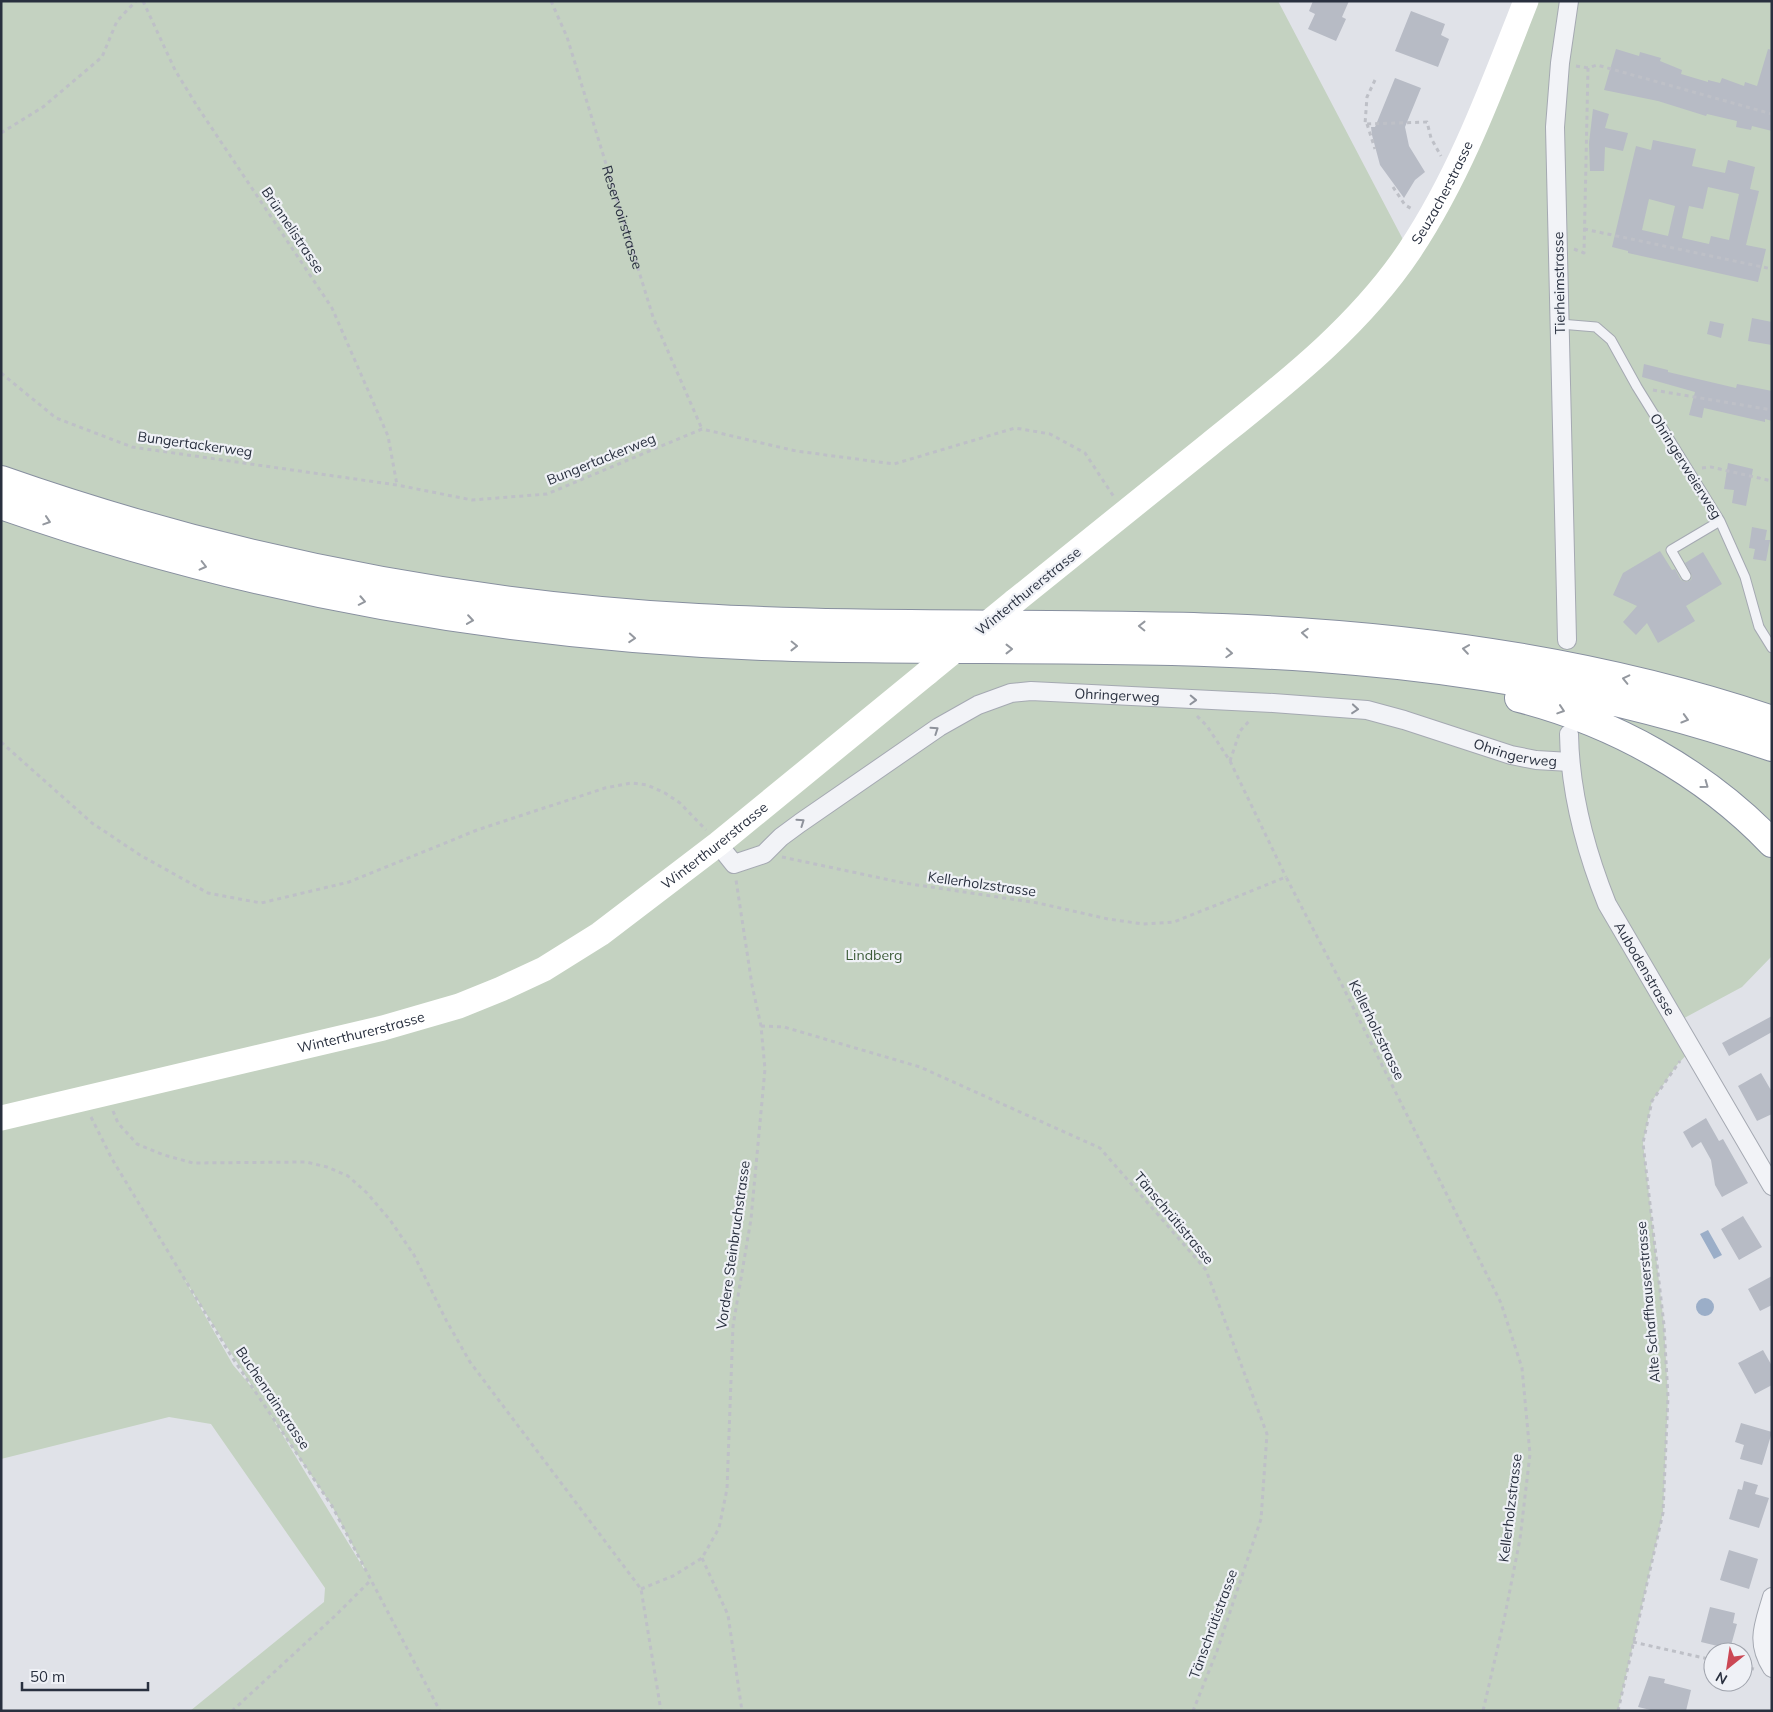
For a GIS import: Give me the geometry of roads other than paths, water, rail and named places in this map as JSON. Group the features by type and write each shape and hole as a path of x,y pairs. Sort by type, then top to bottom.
{"highway":[{"path":"1,480 131,522 228,548 360,577 487,598 612,612 740,620 1169,627 1360,637 1494,653 1585,670 1673,691 1772,720"},
{"path":"1,505 100,538 305,591 422,613 535,629 762,646 1223,653 1314,657 1414,666 1500,678 1589,695 1667,714 1772,746"},
{"path":"1414,666 1559,710 1619,734 1665,759 1699,781 1735,809 1772,843"}],"main road":[{"name":"Seuzacherstrasse","path":"1315,358 1379,290 1408,252 1432,214 1470,141 1526,1"},
{"name":"Winterthurerstrasse","path":"1,1118 429,1016 468,1002 544,969 600,934 718,844 1315,358"}],"street":[{"name":"Tierheimstrasse","path":"1567,640 1556,111 1560,63 1569,1"},
{"name":"Ohringerweg","path":"718,844 734,864 764,854 780,837 939,727 996,697 1031,691 1273,703 1372,711 1511,755 1536,760 1570,762"},
{"name":"Aubodenstrasse","path":"1569,734 1570,762 1584,839 1607,904 1772,1186"},
{"path":"1772,1597 1760,1640 1764,1655 1772,1668"}],"lane":[{"name":"Ohringerweierweg","path":"1560,324 1591,325 1604,332 1615,346 1637,388 1720,521 1745,577 1759,627 1772,648"},
{"path":"1686,576 1671,550 1720,521"}],"water":[{"path":"1708,1230 1722,1255 1714,1259 1700,1234"},
{"path":"1705,1298 1711,1301 1714,1307 1711,1313 1705,1316 1699,1313 1696,1307 1699,1301"}],"park label":[{"name":"Lindberg","path":"874,955"}]}
